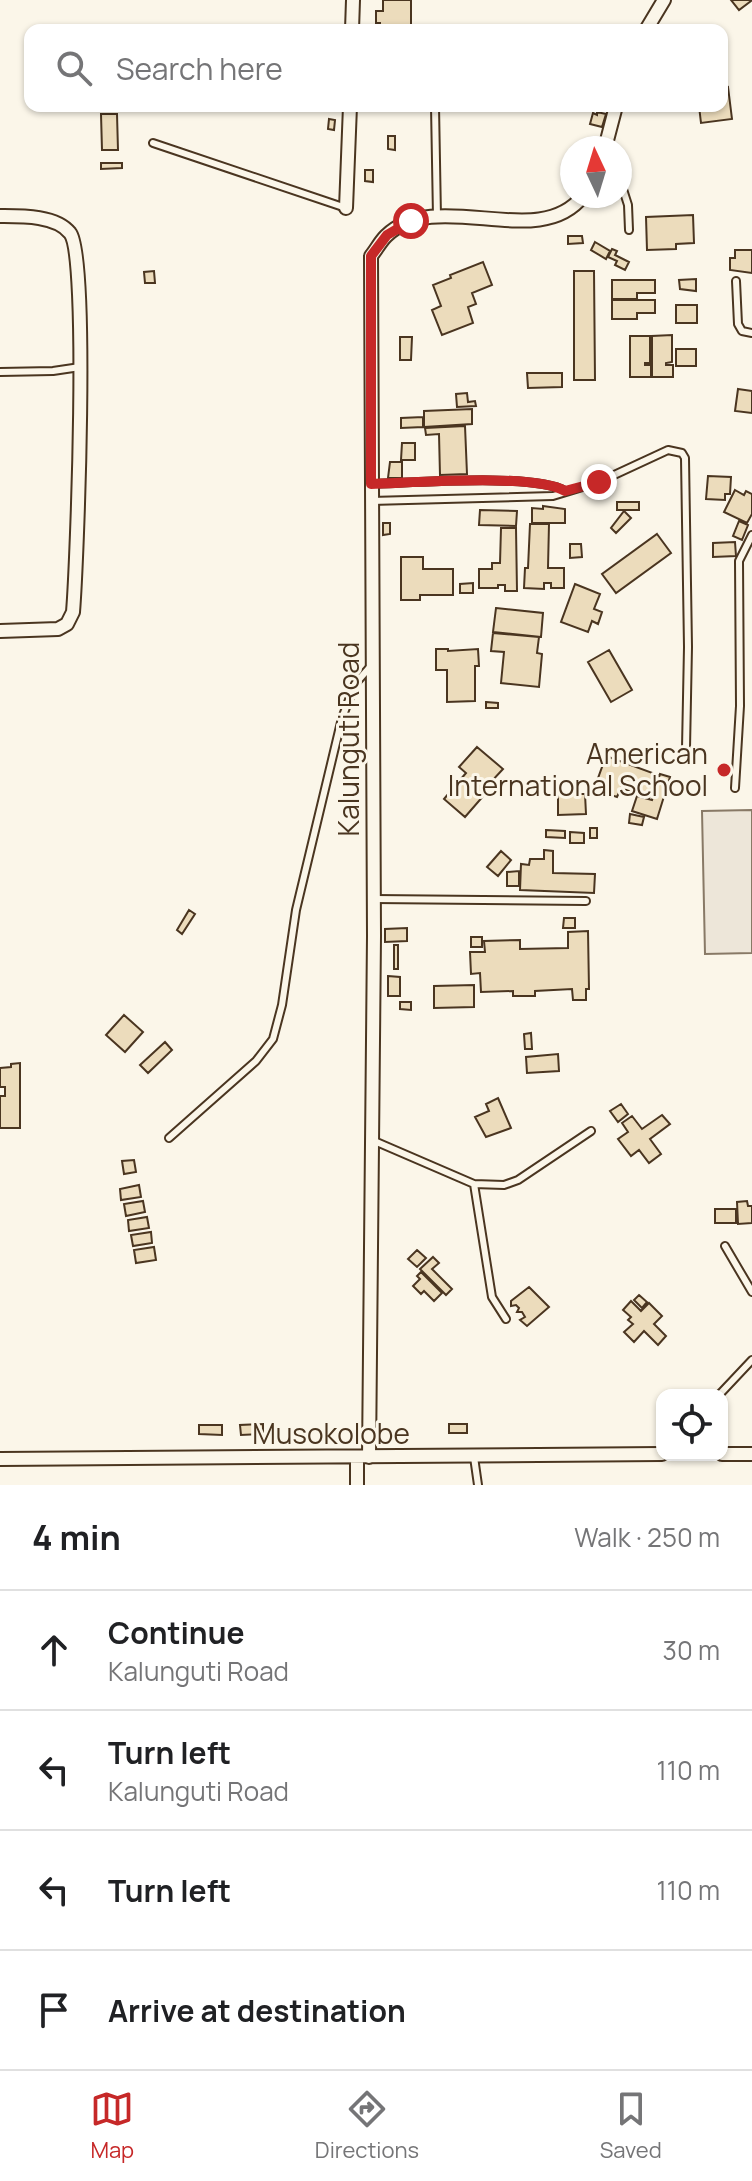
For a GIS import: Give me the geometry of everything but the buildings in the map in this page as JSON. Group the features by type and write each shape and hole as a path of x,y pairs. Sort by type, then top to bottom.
{"street":[{"path":"352,24 353,0"},
{"path":"650,24 664,0"},
{"path":"346,208 350,112"},
{"path":"608,136 614,112"},
{"name":"Kalunguti Road","path":"357,1485 363,1457 372,1140 371,256 387,235 411,221 437,217 547,219 570,208"},
{"path":"0,216 55,222 69,232 76,246 78,265 80,367 73,612 67,624 58,629 0,631"},
{"name":"Musokolobe","path":"0,1459 656,1454"},
{"path":"728,1454 752,1454"}],"lane":[{"path":"435,112 437,217"},
{"path":"153,143 346,208"},
{"path":"628,208 629,230"},
{"path":"736,281 738,324 742,331 752,333"},
{"path":"0,372 80,367"},
{"path":"371,501 553,496 599,482 668,450 682,453 685,470 688,647 686,748"},
{"path":"371,484 525,483 552,484 565,491"},
{"path":"735,788 740,706 739,561 752,535"},
{"path":"169,1138 256,1061 273,1039 282,1005 296,910 342,718 355,684 372,665"},
{"path":"374,899 586,901"},
{"path":"372,1140 474,1184 504,1185 518,1180 591,1131"},
{"path":"474,1184 492,1297 506,1319"},
{"path":"725,1246 752,1292"},
{"path":"725,1389 752,1360"},
{"path":"474,1457 478,1485"}],"shaded area":[{"path":"752,810 752,953 705,954 702,811"}],"place":[{"name":"American International School","path":"724,770"}],"route":[{"path":"411,221 387,235 371,256 371,484 525,483 552,484 565,491 599,482"}]}
